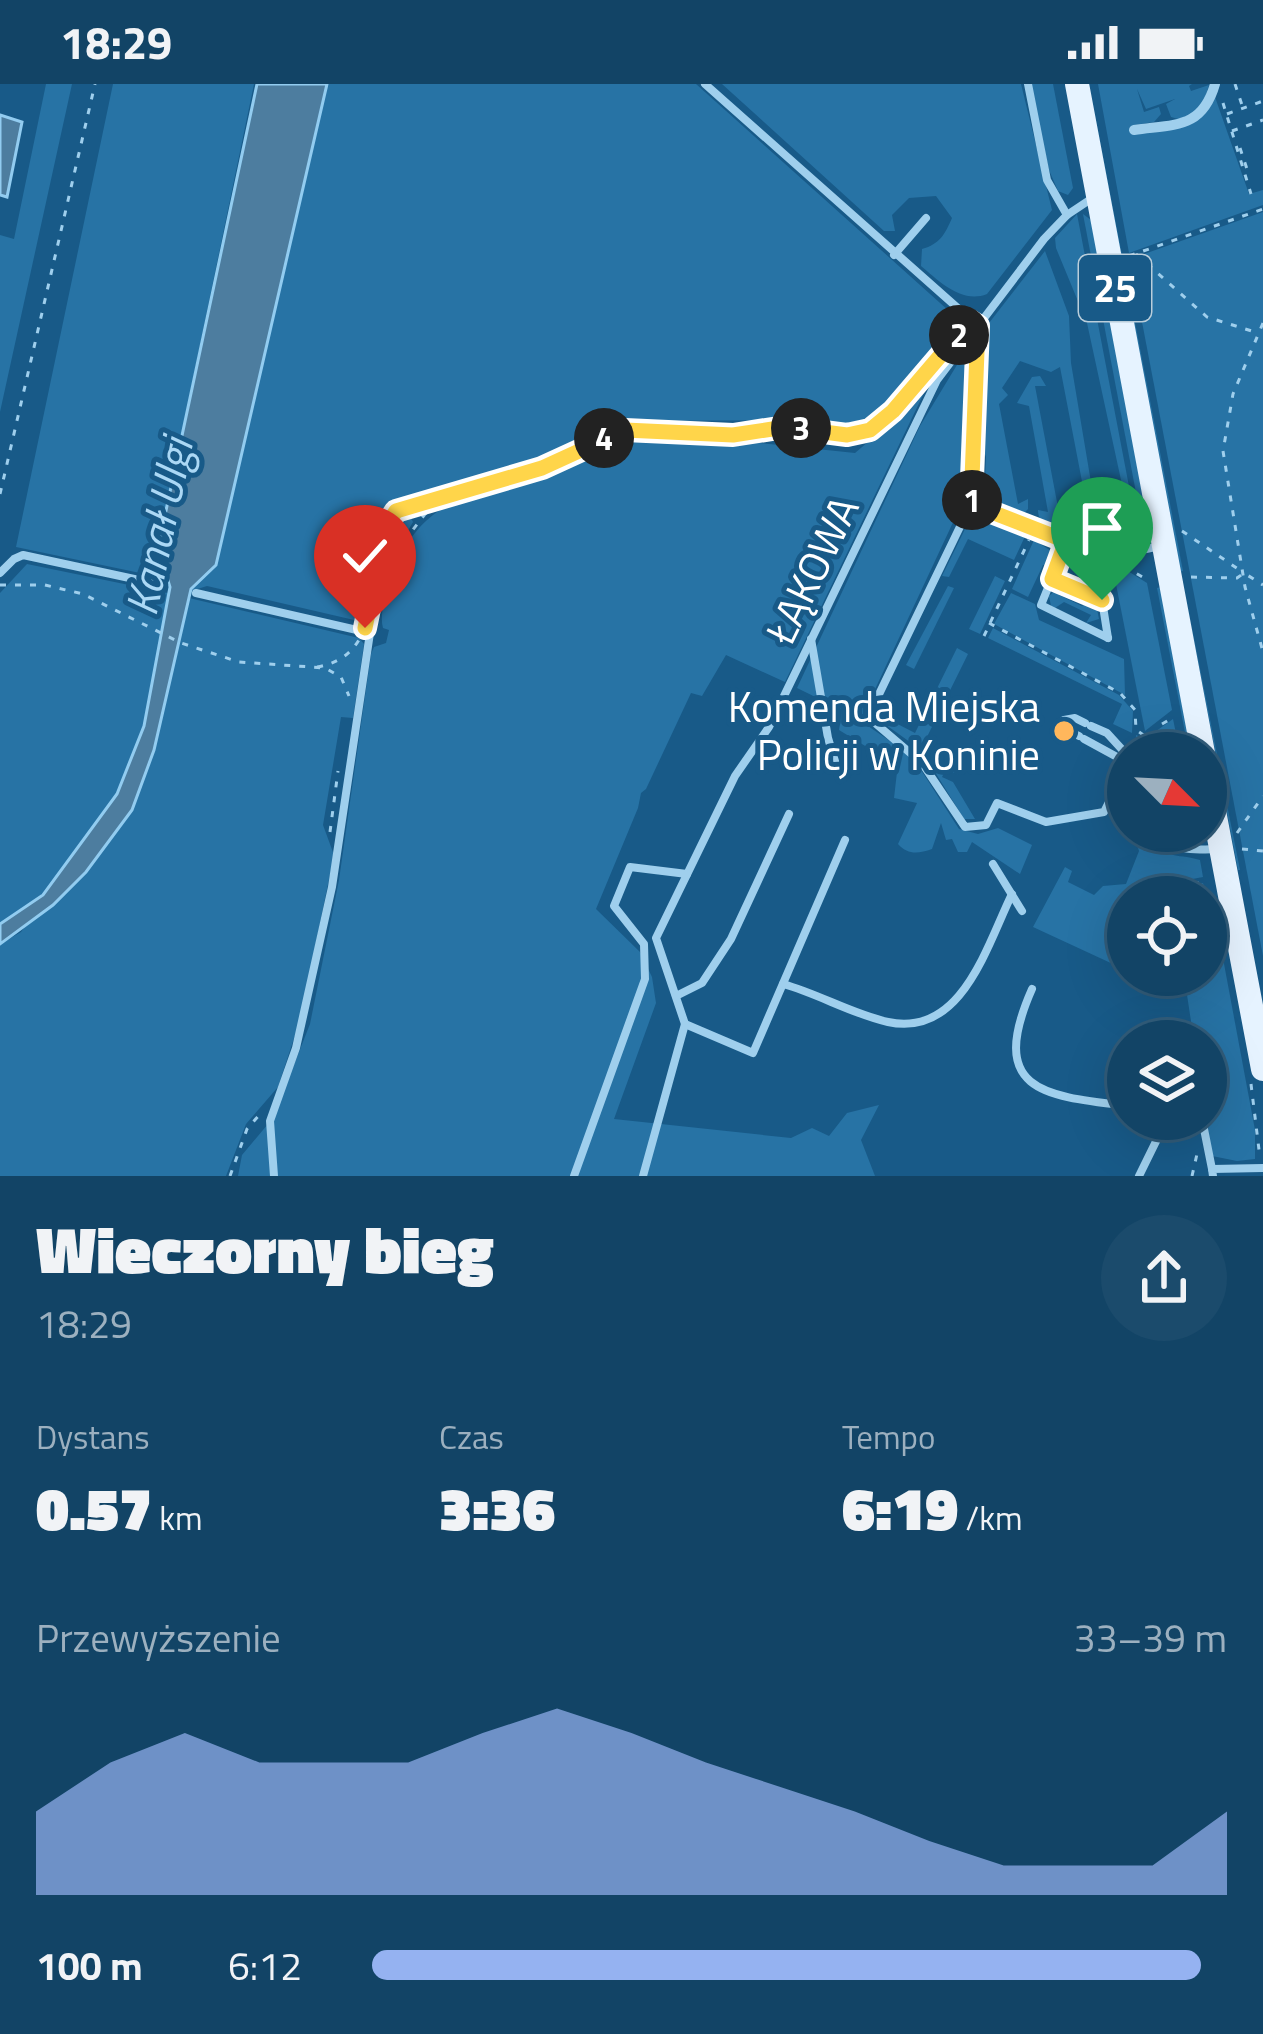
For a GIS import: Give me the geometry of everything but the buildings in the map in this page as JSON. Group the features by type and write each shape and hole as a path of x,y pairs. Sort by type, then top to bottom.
{"main road":[{"name":"25","path":"1076,84 1172,537 1200,732"},
{"path":"1227,827 1263,1069"}],"street":[{"path":"1134,130 1199,116 1209,105 1215,84"}],"lane":[{"path":"705,84 978,326 971,504 868,717 922,764 965,826 986,825 997,803 1046,822 1104,812 1107,806"},
{"path":"1028,84 1047,180 1067,215"},
{"name":"ŁĄKOWA","path":"685,1024 656,938 735,776 769,728 927,398 959,348 1067,215 1098,196"},
{"path":"894,255 926,218"},
{"path":"971,504 1109,557 1172,537"},
{"path":"1052,579 1102,600 1108,638 1041,604 1066,541"},
{"path":"0,573 23,555 162,586"},
{"path":"196,593 370,633 332,887 296,1048 270,1120 274,1176"},
{"path":"811,639 827,738 838,771"},
{"path":"1075,718 1107,733 1128,760 1069,731 1064,720 1075,718"},
{"path":"676,996 702,983 730,939 789,814"},
{"path":"643,1176 685,1024 753,1053 845,840"},
{"path":"1227,844 1233,843"},
{"path":"993,864 1022,910"},
{"path":"574,1176 645,979 644,944 614,906 617,893 630,867 687,874"},
{"path":"783,984 890,1023 930,1019 947,1011 969,983 1012,894"},
{"path":"1032,988 1014,1029 1021,1068 1033,1084 1063,1099 1107,1104"},
{"path":"1138,1176 1156,1140"},
{"path":"1206,1140 1213,1173 1263,1168"}],"path":[{"path":"0,491 95,84"},
{"path":"1235,84 1244,108"},
{"path":"1247,169 1227,115 1263,101"},
{"path":"1232,131 1263,120"},
{"path":"1236,142 1252,194"},
{"path":"1128,257 1263,209"},
{"path":"1136,254 1207,317 1260,333"},
{"path":"1263,323 1233,394 1223,451 1263,652"},
{"path":"317,667 349,653 363,633 388,521 401,509 559,462 625,430 733,435 785,427 860,433 882,422 943,354"},
{"path":"413,527 459,493"},
{"path":"376,622 394,561 416,517 401,509"},
{"path":"984,636 1032,526"},
{"path":"1172,537 1263,585"},
{"path":"1190,578 1237,578 1244,572"},
{"path":"0,585 45,585 83,593 182,643 239,662 317,667 341,677 348,687 349,706"},
{"path":"989,623 1120,693 1135,710 1139,732"},
{"path":"1162,724 1174,717"},
{"path":"1263,796 1233,843 1263,850"},
{"path":"230,1176 247,1129 278,1092"}],"shaded area":[{"path":"46,84 72,84 0,412 0,235 14,239"},
{"path":"113,84 254,84 158,548 171,584 164,578 16,547"},
{"path":"257,84 327,84 216,565 191,589 154,750 132,810 86,872 53,905 0,944 0,924 43,895 117,794 144,726 170,587 158,548"},
{"path":"327,84 696,84 959,320 956,328 871,422 855,426 793,420 635,421 611,428 554,459 391,507 382,526 391,528 401,513 409,514 413,522 387,567 373,621 207,586 191,591 217,563"},
{"path":"722,84 1021,84 1052,210 987,294 960,294 921,266 922,249 941,238 952,218 936,196 909,198 892,215 895,231 884,231"},
{"path":"1030,84 1053,84 1073,188 1068,195 1058,191 1049,170"},
{"path":"1089,84 1183,571 1180,572"},
{"path":"1098,84 1192,84 1191,91 1209,85 1201,111 1178,119 1171,117 1166,104 1175,99 1146,109 1137,89 1144,112 1159,107 1161,114 1154,122 1134,125 1192,121 1215,97 1249,194 1263,190 1263,205 1129,253"},
{"path":"0,115 22,122 7,197 0,195"},
{"path":"1263,212 1263,956 1227,767 1227,732 1220,732 1130,259"},
{"path":"1077,214 1140,544 1134,546 1129,543 1134,540 1087,323 1056,248 1055,238"},
{"path":"1083,214 1091,220 1149,529 1145,540"},
{"path":"1045,251 1069,316 1071,363 1099,530 1109,542 1107,549 1090,543 1081,531 1090,523 1060,367 1051,372 1020,361 1002,388 1008,395 999,404 1018,504 1028,499 1028,509 1021,516 984,503 985,334"},
{"path":"966,350 972,357 963,501 863,715 868,726 912,756 959,829 978,834 998,828 1032,845 1020,874 972,842 967,852 958,852 952,839 946,840 941,823 932,849 902,848 898,844 917,803 894,798 897,772 893,763 839,730 842,710 797,688 920,426"},
{"path":"935,370 785,682 726,655 702,696 691,693 641,793 596,909 640,952 652,977 656,1003 614,1119 791,1138 812,1128 829,1136 847,1113 879,1105 861,1140 875,1176 238,1176 242,1155 273,1118 310,1024 339,880 371,654 374,647 386,643 385,600 403,552 418,529 456,501 558,467 626,433 633,433 634,439 712,445 751,442 855,453 889,424"},
{"path":"1040,376 1046,386 1035,386 1060,518 1071,525 1066,533 1040,520 1038,510 1048,512 1029,406 1017,403 1032,377"},
{"path":"982,518 1027,532 1014,560 968,539 949,577 942,576 965,529"},
{"path":"1034,540 1056,554 1052,564 1043,565 1028,597 1012,589"},
{"path":"27,564 168,593 144,726 117,794 43,895 0,924 0,593"},
{"path":"1123,568 1147,583 1172,710 1145,731 1113,569"},
{"path":"995,576 1005,581 980,634 969,629"},
{"path":"948,586 954,588 914,669 906,665"},
{"path":"1059,587 1066,589 1059,595 1082,606 1091,600 1096,604 1099,619 1086,623 1091,615 1064,602 1051,606 1049,596"},
{"path":"1161,587 1188,732 1185,732 1157,588"},
{"path":"1011,593 1035,604 1039,620 1124,659 1125,695 994,624"},
{"path":"189,598 359,638 364,644 353,718 341,717 323,825 334,855 300,1020 278,1087 246,1124 226,1176 0,1176 0,944 21,932 154,750"},
{"path":"993,628 1119,695 1133,711 1132,732 1113,724 1122,704 988,638"},
{"path":"957,648 968,654 924,743 914,745 882,722 880,715 915,733"},
{"path":"1173,719 1176,732 1155,732"},
{"path":"937,760 961,771 959,775 946,769 942,777 953,782 975,819 964,819 935,772"},
{"path":"1227,805 1240,870 1227,813"},
{"path":"1139,852 1169,852 1200,860 1203,876 1129,876"},
{"path":"1065,867 1072,871 1068,882 1094,895 1107,886 1107,961 1033,927"},
{"path":"1227,980 1255,1130 1255,1159 1212,1156 1210,1140 1227,1140 1227,1020 1191,1020 1187,996 1227,996"}],"place":[{"name":"Komenda Miejska Policji w Koninie","path":"1064,731"}],"route":[{"path":"365,628 386,526 396,511 559,462 625,430 733,435 797,427 847,435 870,430 893,411 970,321 978,326 971,504 1066,541 1052,579 1102,600"}],"water label":[{"name":"Kanał Ulgi","path":"159,527"}]}
